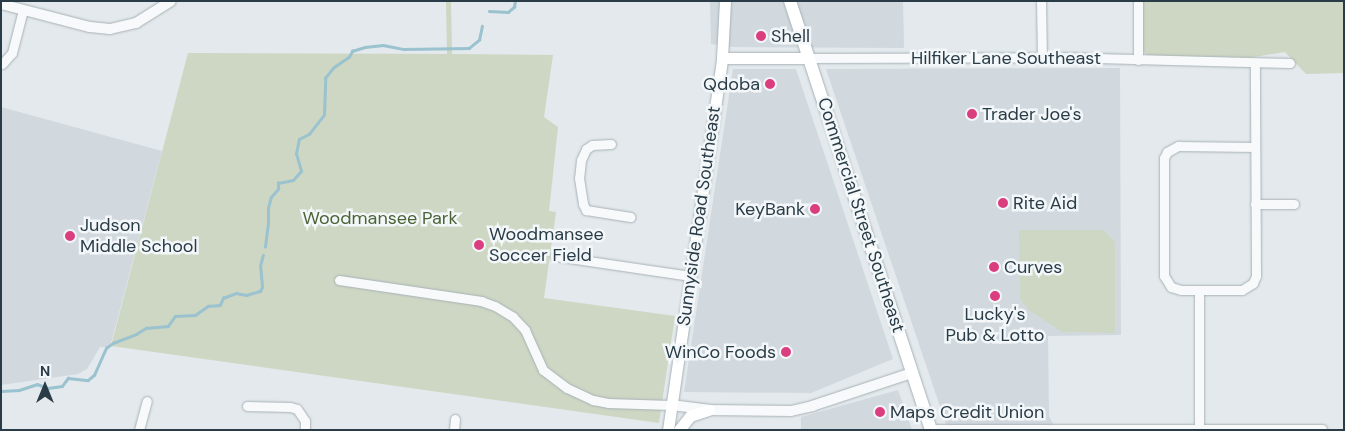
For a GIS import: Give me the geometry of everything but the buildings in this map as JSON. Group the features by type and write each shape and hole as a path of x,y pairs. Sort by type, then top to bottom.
{"main road":[{"name":"Sunnyside Road Southeast","path":"668,430 722,58 724,1"},
{"name":"Commercial Street Southeast","path":"790,1 931,429"},
{"name":"Hilfiker Lane Southeast","path":"722,58 808,58"},
{"path":"679,430 690,416 708,410"}],"street":[{"path":"1,4 90,28 110,29 136,23 171,1"},
{"path":"1042,1 1042,57"},
{"path":"1138,1 1138,60"},
{"path":"2,64 12,53 23,10"},
{"name":"Hilfiker Lane Southeast","path":"808,58 1042,57 1290,63"},
{"path":"1255,63 1256,276 1253,282 1242,290 1181,290 1171,287 1164,276 1164,158 1167,152 1178,146 1255,147"},
{"path":"611,144 592,145 586,149 581,160 579,178 583,204 586,210 630,217"},
{"path":"1255,204 1294,204"},
{"path":"555,256 690,276"},
{"path":"339,280 488,303 514,317 528,336 543,370 556,381 593,400 608,403 671,405 708,410 799,409 912,373"},
{"path":"1199,290 1199,428"},
{"path":"139,430 147,401"},
{"path":"247,406 290,407 297,409 305,421 305,430"},
{"path":"454,430 455,419"},
{"path":"931,429 1322,428"}],"shaded area":[{"path":"710,1 903,1 904,48 734,47 711,44"},
{"path":"1120,68 1121,335 1048,336 1049,416 1056,430 948,430 826,69"},
{"path":"733,69 796,69 893,359 811,393 684,392"},
{"name":"Judson Middle School","path":"1,107 162,151 110,347 100,347 87,369 78,374 1,385"},
{"path":"898,390 912,430 801,430 801,417"}],"green space":[{"name":"Woodmansee Park","path":"446,1 451,1 452,54 553,55 544,117 558,127 549,211 556,212 544,298 675,316 659,423 111,346 188,53 447,54"},
{"path":"1143,1 1344,1 1344,73 1306,74 1285,52 1248,58 1149,57 1143,51"},
{"path":"1019,230 1104,230 1115,242 1115,333 1062,332 1030,311 1020,299"}],"waterway":[{"path":"489,11 508,12 514,7 515,1"},
{"path":"265,247 268,208 271,197 278,189 278,183 293,180 301,171 296,154 299,139 309,134 324,115 325,78 334,67 349,57 352,51 365,47 383,45 404,49 469,48 479,40 482,26"},
{"path":"1,391 19,390 37,384 48,388 62,386 68,378 88,380 94,375 106,348 113,343 146,328 168,326 175,316 195,315 208,306 220,305 223,298 236,293 246,295 260,291 262,287 260,266 263,255"}],"place":[{"name":"Shell","path":"761,36"},
{"name":"Qdoba","path":"770,84"},
{"name":"Trader Joe's","path":"972,114"},
{"name":"Rite Aid","path":"1003,203"},
{"name":"KeyBank","path":"815,209"},
{"name":"Judson Middle School","path":"70,236"},
{"name":"Woodmansee Soccer Field","path":"479,245"},
{"name":"Curves","path":"994,267"},
{"name":"Lucky's Pub & Lotto","path":"995,296"},
{"name":"WinCo Foods","path":"786,352"},
{"name":"Maps Credit Union","path":"880,412"}]}
